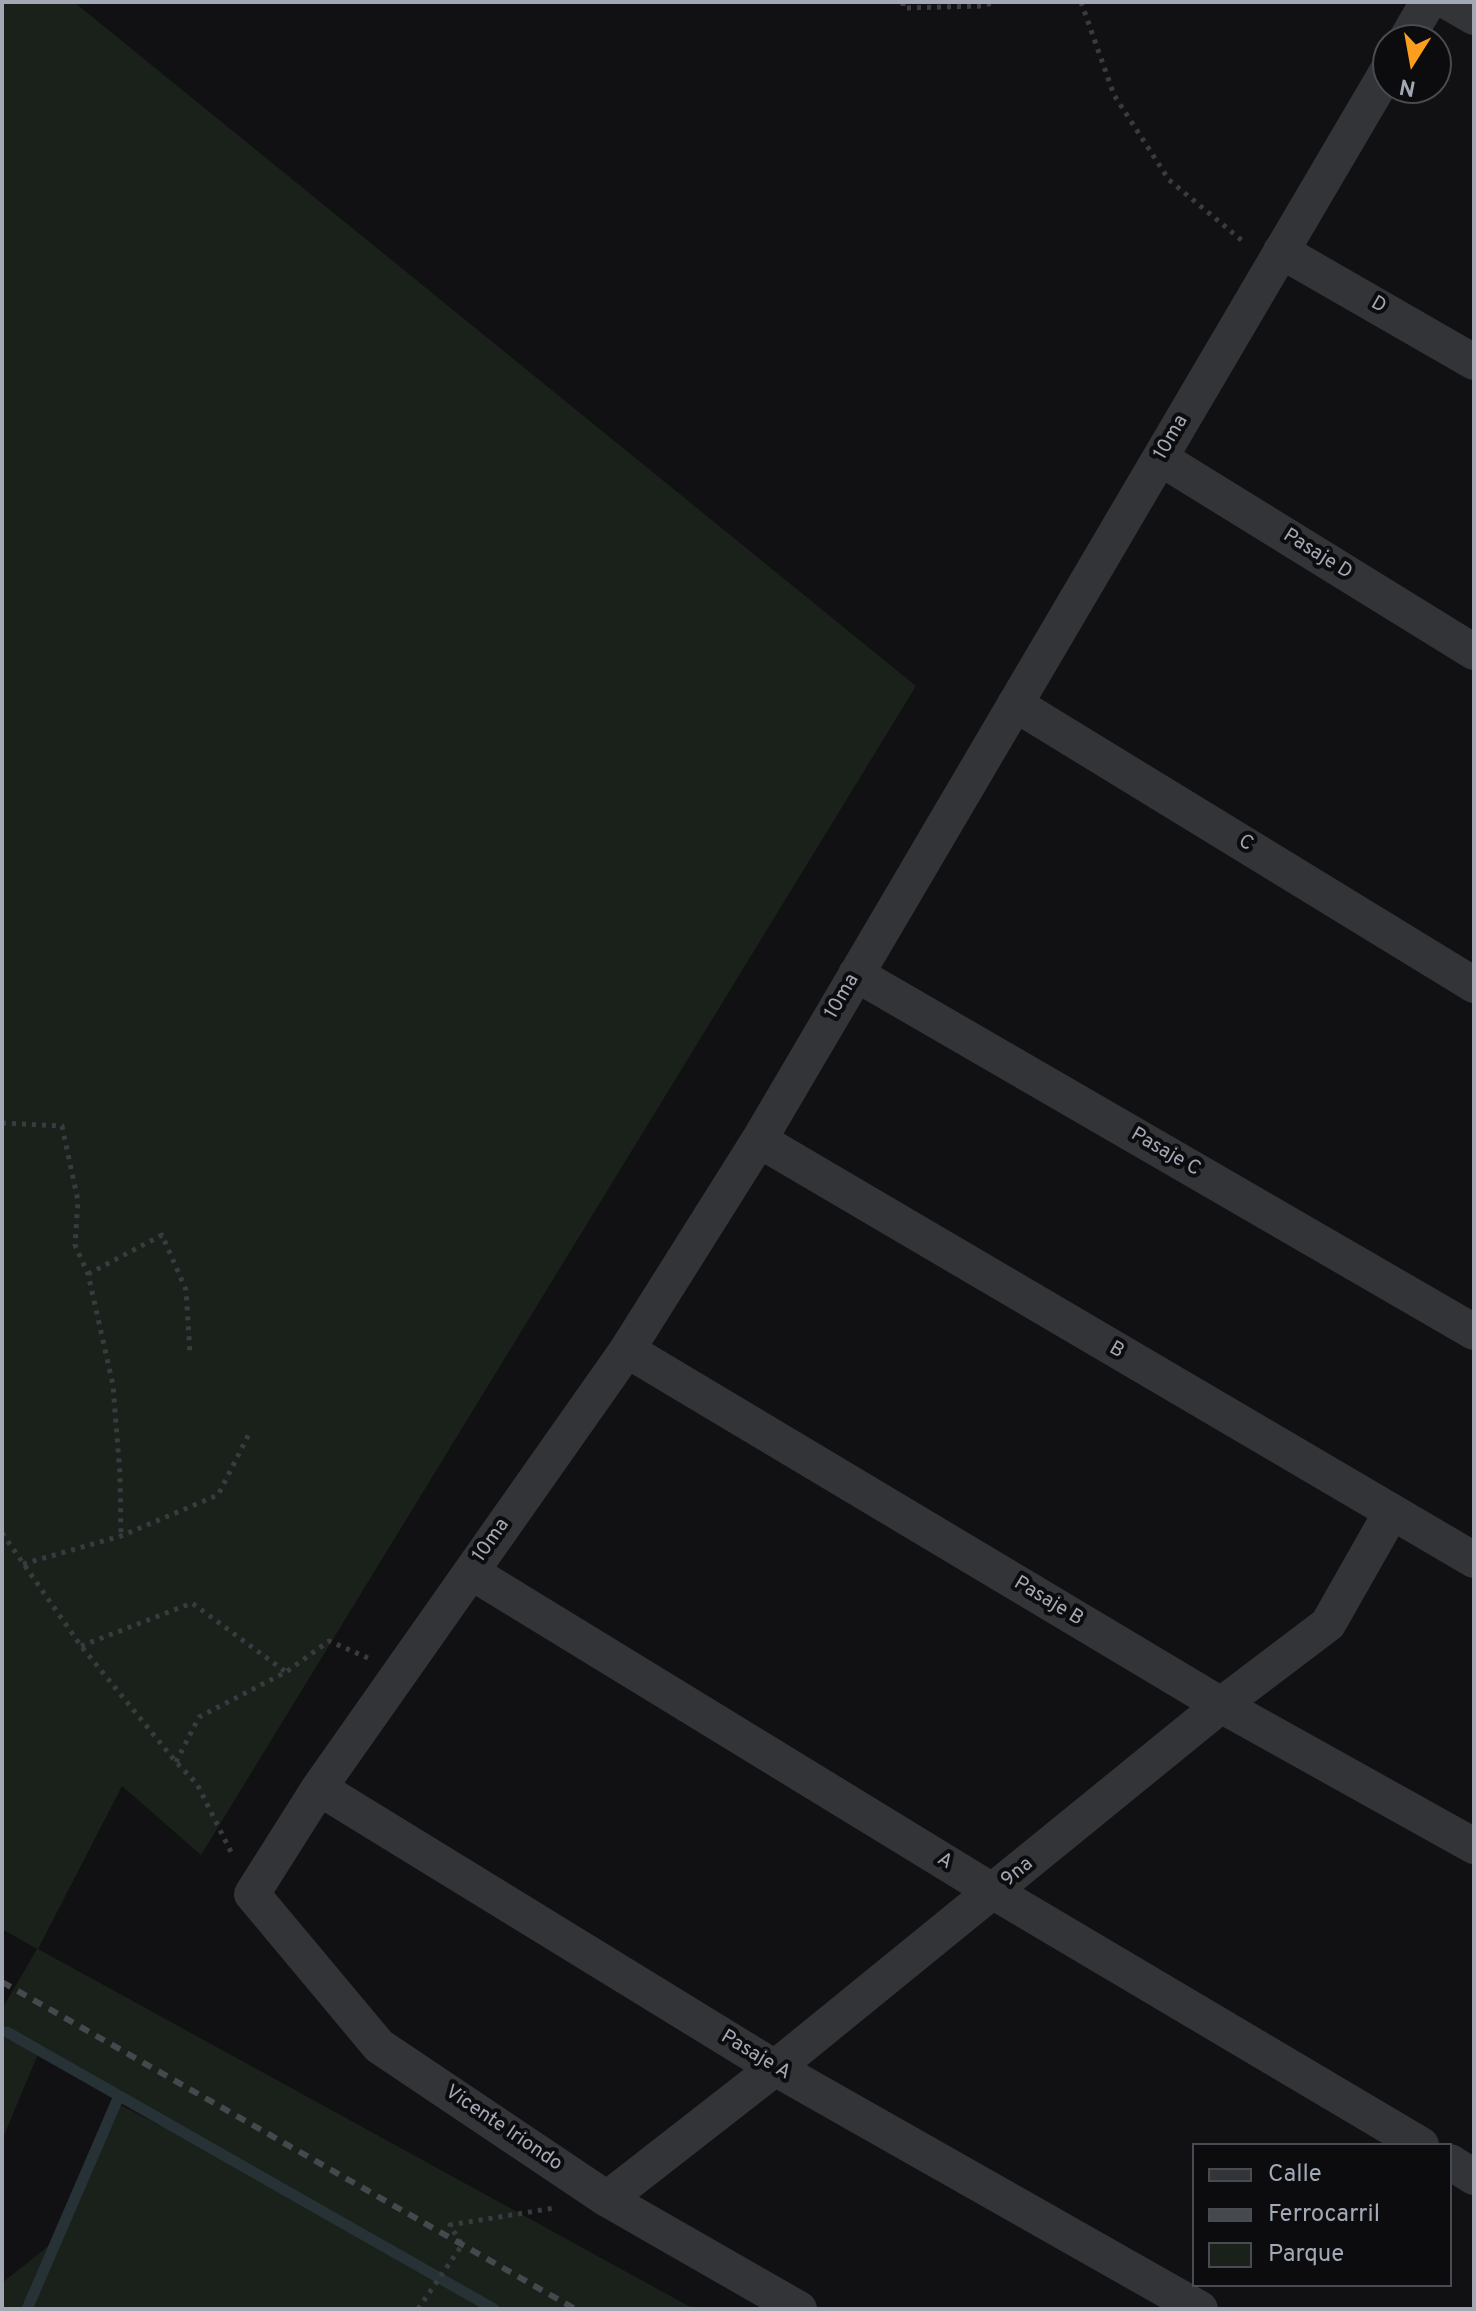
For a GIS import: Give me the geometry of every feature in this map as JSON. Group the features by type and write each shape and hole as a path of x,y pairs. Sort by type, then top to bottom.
{"street":[{"path":"1415,24 1428,2"},
{"path":"1448,2 1474,17"},
{"name":"10ma","path":"252,1894 319,1788 627,1350 759,1140 1372,97"},
{"name":"D","path":"1281,251 1474,362"},
{"name":"Pasaje D","path":"1160,458 1474,652"},
{"name":"C","path":"1015,704 1474,985"},
{"name":"Pasaje C","path":"856,974 1474,1332"},
{"name":"B","path":"759,1140 1474,1560"},
{"name":"Pasaje B","path":"627,1350 1221,1705 1474,1846"},
{"name":"9na","path":"607,2199 994,1892 1221,1705 1328,1624 1391,1513"},
{"name":"A","path":"471,1572 994,1892 1418,2143"},
{"name":"Pasaje A","path":"319,1788 775,2068 1200,2309"},
{"name":"Vicente Iriondo","path":"252,1894 379,2046 607,2199 799,2309"},
{"path":"1452,2163 1474,2177"}],"path":[{"path":"903,2 903,8 995,2"},
{"path":"1081,2 1114,95 1169,180 1241,243 1281,251"},
{"path":"2,1123 62,1126 78,1201 75,1245 88,1274 113,1385 121,1536"},
{"path":"88,1274 162,1235 186,1290 190,1354"},
{"path":"23,1564 121,1536 218,1495 251,1430"},
{"path":"2,1533 81,1646 197,1784 252,1894"},
{"path":"81,1646 192,1603 286,1672"},
{"path":"176,1762 199,1717 286,1672 329,1641 400,1672"},
{"path":"418,2309 462,2245 450,2225 607,2199"}],"green space":[{"path":"2,2 74,2 916,686 201,1855 122,1786 38,1949 694,2309 2,2309 2,2283 56,2240 115,2102 166,2129 38,2054 2,2140 2,2009 37,1949 2,1929"}],"waterway":[{"path":"7,2032 494,2309"},
{"path":"27,2309 119,2096"}],"railway":[{"path":"2,1982 575,2309"}]}
